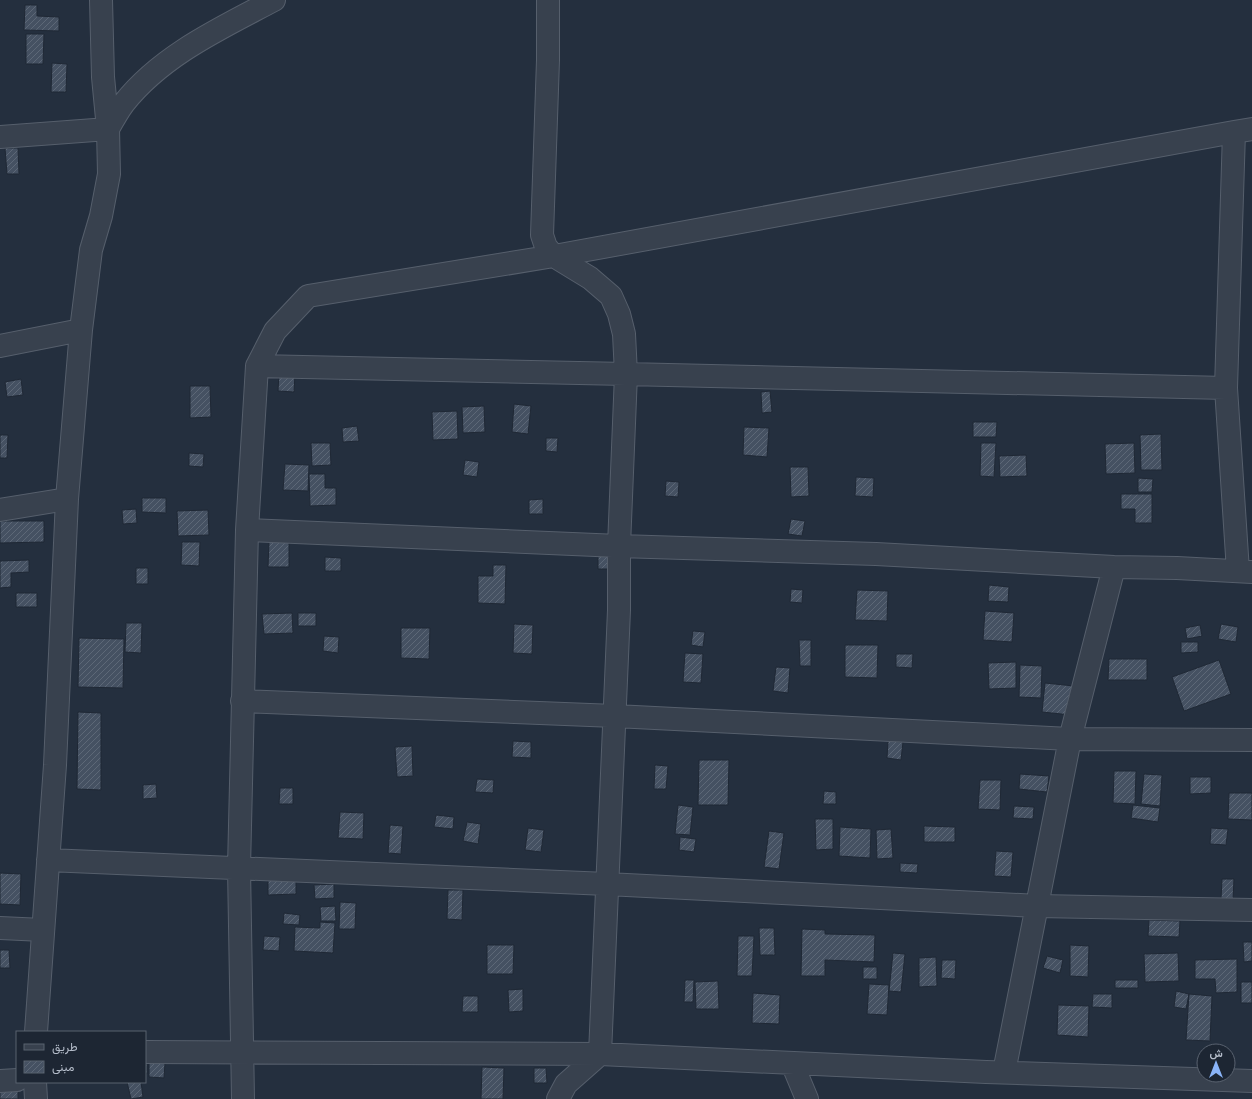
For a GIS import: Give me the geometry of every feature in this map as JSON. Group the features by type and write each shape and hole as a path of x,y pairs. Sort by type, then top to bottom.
{"street":[{"path":"36,1031 55,765 67,499 80,330 92,250 101,216 109,174 108,129 103,77 101,0"},
{"path":"108,129 123,104 144,80 195,42 274,0"},
{"path":"548,0 548,60 542,235 546,247 554,256 590,278 611,296 619,314 624,334 626,374 619,546 619,610 615,716 600,1054 566,1084 558,1099"},
{"path":"0,138 108,129"},
{"path":"243,1099 239,868 242,701 248,530 257,366 274,331 308,296 554,256 1243,131 1226,388 1245,571 1114,567 876,554 619,546 248,530"},
{"path":"0,346 80,330"},
{"path":"257,366 1226,388"},
{"path":"0,510 67,499"},
{"path":"1004,1072 1070,739 1114,567"},
{"path":"242,701 615,716 1070,739 1252,740"},
{"path":"48,860 607,884 1038,906 1252,910"},
{"path":"0,928 43,930"},
{"path":"146,1052 600,1054 1004,1072 1252,1081"},
{"path":"792,1063 807,1099"},
{"path":"0,1081 16,1080"},
{"path":"35,1083 36,1099"}],"building":[{"path":"25,5 37,5 37,16 59,17 59,31 24,30"},
{"path":"26,34 44,34 43,64 26,64"},
{"path":"52,63 67,64 66,92 51,92"},
{"path":"5,148 18,148 19,174 7,174"},
{"path":"279,373 295,374 294,392 278,391"},
{"path":"21,379 23,395 7,397 5,382"},
{"path":"190,386 210,386 211,417 190,418"},
{"path":"770,391 772,412 762,413 761,392"},
{"path":"514,404 531,406 528,434 512,432"},
{"path":"484,406 485,432 463,433 462,407"},
{"path":"457,411 458,439 433,440 432,412"},
{"path":"973,422 997,422 996,437 973,437"},
{"path":"357,426 359,441 343,442 342,428"},
{"path":"744,427 769,428 767,457 743,455"},
{"path":"1161,434 1162,470 1141,470 1140,435"},
{"path":"0,435 8,435 7,458 0,458"},
{"path":"546,438 558,438 557,452 546,451"},
{"path":"311,443 330,443 331,465 312,466"},
{"path":"981,443 996,443 994,477 980,476"},
{"path":"1134,443 1135,473 1106,474 1105,444"},
{"path":"189,453 204,454 203,467 189,466"},
{"path":"1026,455 1027,476 1000,477 999,456"},
{"path":"465,460 479,462 477,477 463,475"},
{"path":"285,464 309,465 308,491 283,490"},
{"path":"790,467 808,467 809,496 791,497"},
{"path":"309,474 325,474 325,488 336,488 336,505 310,506"},
{"path":"856,477 874,478 873,497 855,496"},
{"path":"1138,478 1153,479 1152,492 1138,492"},
{"path":"666,481 679,482 678,497 665,496"},
{"path":"1121,494 1152,494 1152,523 1135,523 1135,509 1121,509"},
{"path":"142,498 166,498 166,513 142,512"},
{"path":"543,499 543,514 529,514 529,500"},
{"path":"136,509 137,523 123,524 122,510"},
{"path":"208,510 209,535 178,536 177,511"},
{"path":"791,519 805,521 802,536 788,534"},
{"path":"0,521 44,521 44,542 0,543"},
{"path":"269,541 289,541 289,567 268,567"},
{"path":"182,542 200,542 199,566 181,565"},
{"path":"598,555 613,556 613,569 598,569"},
{"path":"325,557 341,558 341,571 325,571"},
{"path":"29,560 29,572 11,573 11,587 0,588 0,561"},
{"path":"493,565 506,565 505,604 478,603 478,576 493,576"},
{"path":"136,568 148,568 148,584 136,584"},
{"path":"989,585 1009,587 1008,602 988,601"},
{"path":"791,589 803,590 802,603 790,602"},
{"path":"857,590 888,591 887,621 855,620"},
{"path":"16,593 37,593 37,607 16,607"},
{"path":"985,611 1014,613 1012,642 983,640"},
{"path":"292,613 293,633 264,634 262,614"},
{"path":"298,613 316,613 316,626 298,626"},
{"path":"126,623 142,623 141,653 125,652"},
{"path":"514,624 533,625 532,654 513,653"},
{"path":"1221,624 1238,627 1236,642 1218,639"},
{"path":"1200,625 1202,636 1187,639 1185,628"},
{"path":"401,628 430,628 429,659 401,658"},
{"path":"693,631 705,632 703,647 691,645"},
{"path":"324,636 339,637 338,653 323,651"},
{"path":"79,638 124,639 123,688 78,687"},
{"path":"799,640 811,640 811,666 800,666"},
{"path":"1181,642 1198,642 1198,652 1181,653"},
{"path":"845,645 878,645 877,678 845,677"},
{"path":"685,653 703,654 701,683 683,682"},
{"path":"896,654 913,654 912,668 896,667"},
{"path":"1109,659 1147,659 1147,680 1108,680"},
{"path":"1219,660 1231,694 1184,711 1172,677"},
{"path":"1016,662 1016,688 989,689 988,663"},
{"path":"1020,665 1042,666 1041,698 1019,697"},
{"path":"776,667 790,668 788,693 773,691"},
{"path":"1045,683 1074,686 1071,715 1042,712"},
{"path":"78,712 101,713 101,790 77,789"},
{"path":"513,741 531,742 531,758 512,757"},
{"path":"888,741 903,742 901,760 887,758"},
{"path":"412,746 413,776 397,777 395,747"},
{"path":"699,760 729,760 728,805 698,805"},
{"path":"655,765 668,766 666,789 654,789"},
{"path":"1114,771 1136,771 1135,804 1113,803"},
{"path":"1020,774 1049,776 1047,792 1019,789"},
{"path":"1144,774 1162,775 1160,806 1141,804"},
{"path":"1190,777 1211,777 1211,793 1190,794"},
{"path":"477,779 494,780 493,793 475,792"},
{"path":"980,780 1001,780 1000,810 978,809"},
{"path":"156,784 157,798 143,799 143,785"},
{"path":"280,788 293,788 293,804 279,804"},
{"path":"824,791 836,792 836,804 823,804"},
{"path":"1229,793 1252,793 1252,820 1228,819"},
{"path":"678,805 693,807 690,835 675,834"},
{"path":"1133,805 1160,808 1158,822 1131,818"},
{"path":"1014,806 1034,807 1033,819 1013,818"},
{"path":"340,812 364,813 363,839 338,838"},
{"path":"436,815 454,817 453,829 434,827"},
{"path":"815,819 833,819 833,849 816,850"},
{"path":"467,822 481,824 478,844 463,841"},
{"path":"390,825 403,826 401,854 388,853"},
{"path":"924,826 955,827 955,842 924,842"},
{"path":"840,827 871,829 870,858 839,856"},
{"path":"528,828 544,830 541,852 525,850"},
{"path":"1211,828 1228,829 1226,845 1210,844"},
{"path":"891,829 893,858 877,859 876,830"},
{"path":"769,831 784,833 779,869 764,867"},
{"path":"680,837 696,839 694,852 679,850"},
{"path":"996,851 1013,852 1011,877 994,876"},
{"path":"900,863 918,864 917,873 900,872"},
{"path":"0,873 21,874 20,905 0,904"},
{"path":"296,879 296,894 268,895 268,880"},
{"path":"1222,879 1234,879 1233,900 1221,899"},
{"path":"334,884 334,898 315,899 314,885"},
{"path":"448,890 463,890 462,920 447,919"},
{"path":"340,902 356,903 355,929 339,929"},
{"path":"335,906 336,921 321,921 320,907"},
{"path":"284,913 300,915 299,925 283,924"},
{"path":"1149,920 1180,921 1179,937 1148,936"},
{"path":"320,922 335,923 333,953 294,951 295,927 320,928"},
{"path":"759,928 774,928 775,955 760,955"},
{"path":"802,929 825,930 825,934 875,935 874,962 825,960 825,976 801,976"},
{"path":"264,936 280,937 279,951 263,950"},
{"path":"738,936 754,936 752,976 737,976"},
{"path":"1243,942 1252,942 1252,961 1244,962"},
{"path":"487,945 514,945 513,974 487,974"},
{"path":"1070,945 1089,946 1088,977 1070,976"},
{"path":"0,950 9,950 10,968 0,968"},
{"path":"893,953 905,954 901,992 889,991"},
{"path":"1178,953 1179,981 1145,982 1144,954"},
{"path":"1047,956 1063,960 1060,973 1043,968"},
{"path":"936,957 937,986 919,987 919,958"},
{"path":"1237,959 1237,992 1216,993 1215,979 1195,979 1195,960"},
{"path":"942,960 956,960 955,979 941,978"},
{"path":"863,967 877,967 877,979 863,979"},
{"path":"685,980 694,980 693,1002 684,1002"},
{"path":"1115,980 1138,980 1138,988 1115,988"},
{"path":"718,981 719,1009 696,1009 695,982"},
{"path":"1241,982 1252,982 1252,1003 1241,1003"},
{"path":"869,984 889,985 887,1015 867,1014"},
{"path":"523,989 523,1011 509,1012 508,990"},
{"path":"1176,991 1189,994 1186,1009 1174,1007"},
{"path":"753,993 780,995 779,1024 752,1023"},
{"path":"1093,994 1112,994 1112,1008 1092,1007"},
{"path":"1189,994 1212,996 1210,1041 1186,1040"},
{"path":"463,996 478,996 478,1012 462,1012"},
{"path":"1058,1005 1089,1006 1088,1037 1057,1035"},
{"path":"146,1058 147,1058 146,1074"},
{"path":"149,1062 165,1063 164,1078 149,1077"},
{"path":"482,1067 504,1068 503,1099 481,1099"},
{"path":"534,1068 546,1068 547,1083 534,1083"},
{"path":"127,1083 141,1083 143,1097 131,1099"},
{"path":"0,1086 18,1086 18,1099 0,1099"}]}
